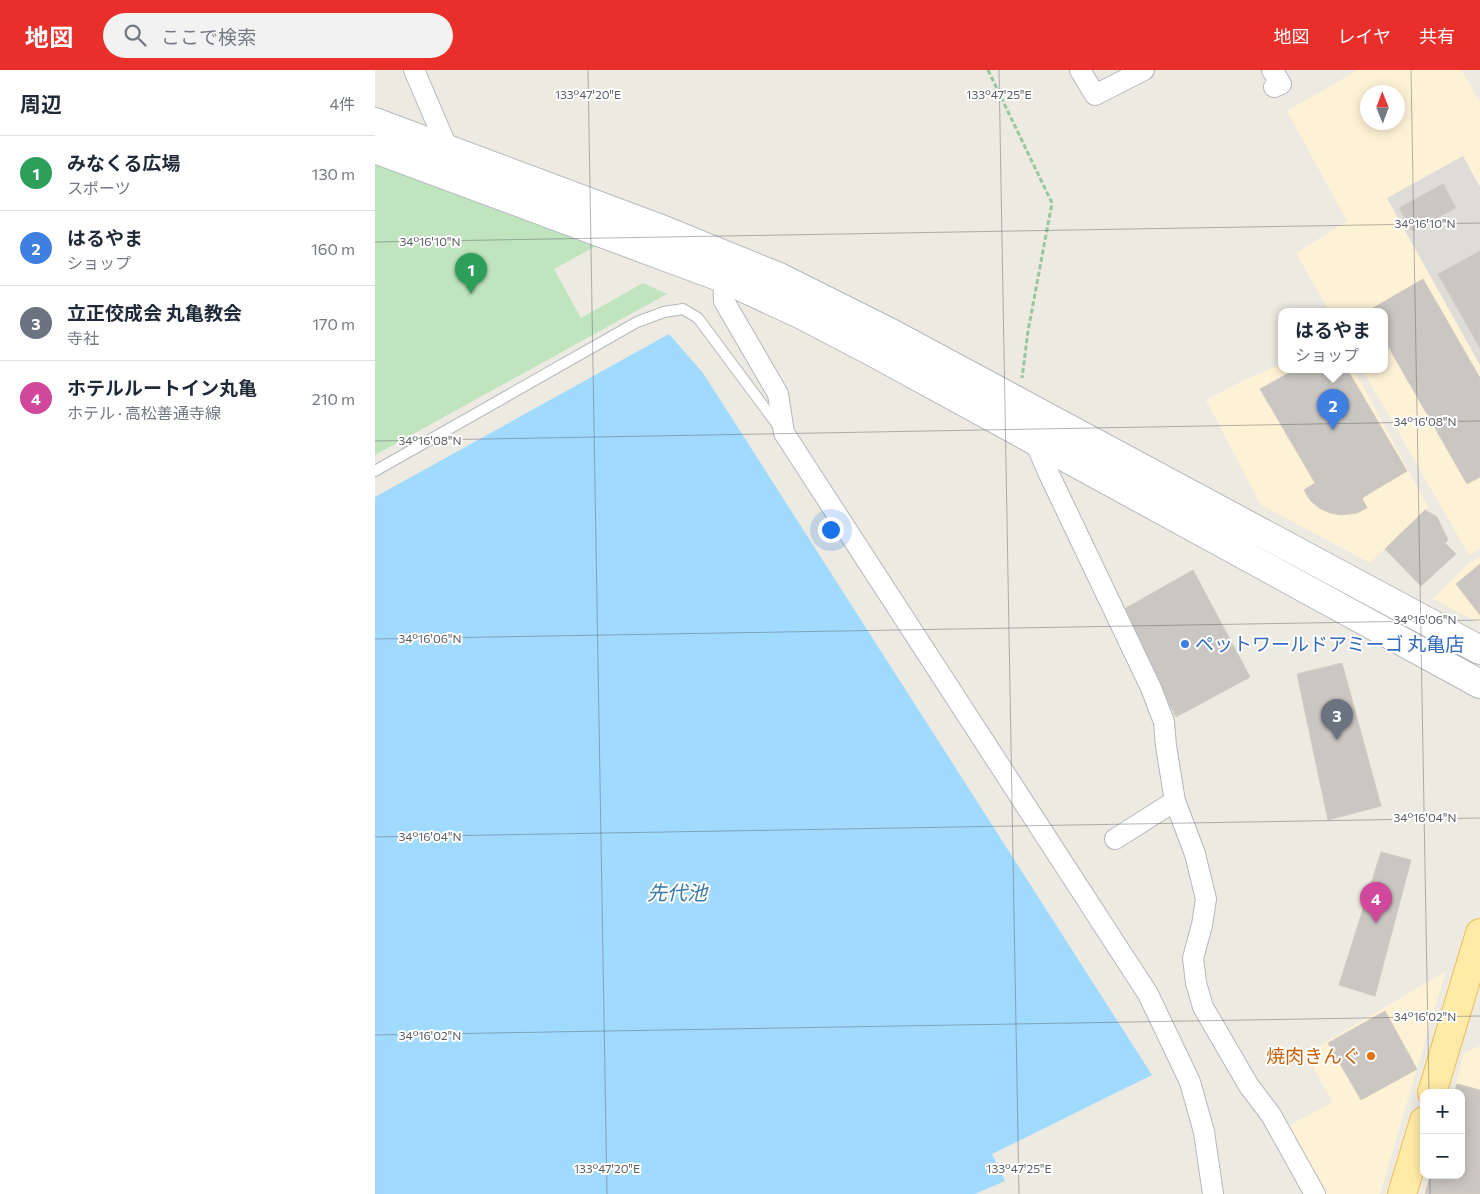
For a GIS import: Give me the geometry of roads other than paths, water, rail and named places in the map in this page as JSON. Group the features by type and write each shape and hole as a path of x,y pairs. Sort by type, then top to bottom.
{"main road":[{"path":"1433,1089 1480,933"},
{"path":"1402,1194 1420,1134"}],"street":[{"path":"414,70 447,147 439,174"},
{"path":"1080,70 1095,95 1144,70"},
{"path":"375,122 447,147 647,223 802,315 1035,440 1480,684"},
{"path":"375,149 439,174 723,267 779,277 873,324 1480,650"},
{"path":"723,267 725,301 778,394 784,433 1147,994 1190,1082 1204,1132 1213,1194"},
{"path":"1019,402 1048,472 1151,688 1164,722 1175,801 1195,854 1206,898 1202,925 1193,958 1196,983 1203,1008 1245,1079 1271,1116 1315,1194"},
{"path":"1115,839 1175,801"}],"lane":[{"path":"375,471 637,322 664,312 683,309 698,318 784,433"}],"water":[{"name":"先代池","path":"669,334 703,373 1152,1075 992,1154 1005,1181 975,1194 375,1194 375,497"}],"place":[{"name":"みなくる広場","path":"471,294"},
{"name":"はるやま","path":"1333,430"},
{"name":"ペットワールドアミーゴ 丸亀店","path":"1185,644"},
{"name":"立正佼成会 丸亀教会","path":"1337,740"},
{"name":"ホテルルートイン丸亀","path":"1376,923"},
{"name":"焼肉きんぐ","path":"1371,1056"}]}
